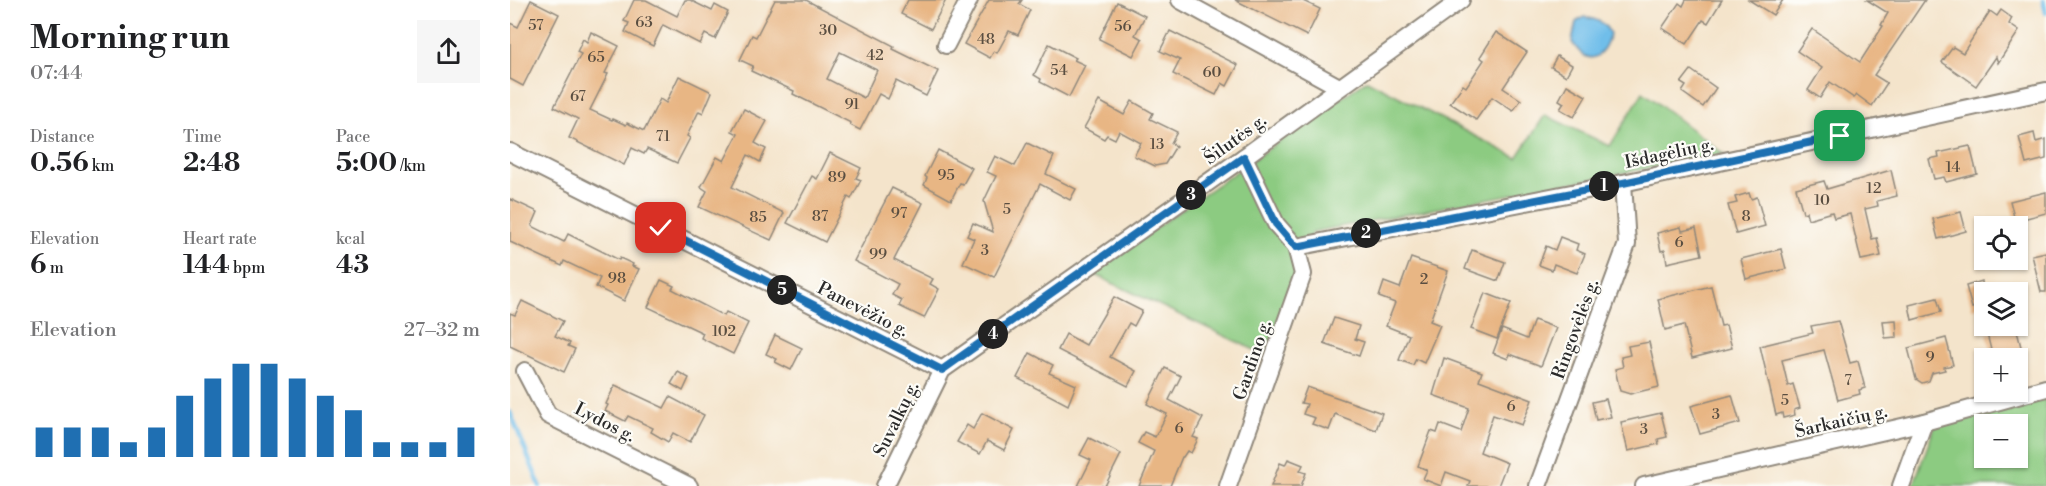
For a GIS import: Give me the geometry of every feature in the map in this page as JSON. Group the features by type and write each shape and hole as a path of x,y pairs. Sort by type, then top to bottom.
{"street":[{"path":"946,45 969,0"},
{"path":"1180,0 1340,87"},
{"name":"Šilutės g.","path":"942,370 1244,157 1461,0"},
{"name":"Išdagėlių g.","path":"1296,247 1623,183 2046,91"},
{"name":"Panevėžio g.","path":"510,152 942,370"},
{"path":"1244,157 1276,224 1296,247"},
{"name":"Ringovėlės g.","path":"1538,486 1627,244 1623,183"},
{"name":"Gardino g.","path":"1228,486 1303,274 1296,247"},
{"name":"Suvalkų g.","path":"885,486 942,370"},
{"name":"Lydos g.","path":"525,371 548,415 689,486"},
{"name":"Šarkaičių g.","path":"1644,486 1924,422 2046,388"},
{"path":"1901,486 1924,422"}],"green space":[{"path":"1367,80 1517,158 1545,115 1610,146 1643,92 1724,154 1312,232 1267,356 1091,273"},
{"path":"2046,399 2046,486 1913,486 1935,426 1974,417 1974,468 2028,468 2028,414 1984,414"}],"water":[{"path":"1584,17 1600,22 1610,34 1603,49 1594,57 1584,55 1572,42 1576,22"}],"building":[{"path":"531,0 559,14 523,86 510,79 510,23 518,27"},
{"path":"634,0 646,0 677,16 685,0 690,0 712,11 715,5 728,12 715,39 705,34 700,44 663,25 653,46 625,32 629,23 624,21"},
{"path":"775,0 806,0 894,46 893,49 938,71 926,96 896,81 888,99 879,94 860,130 850,125 851,123 793,94 794,91 751,71 753,66 740,60 752,35 756,37","holes":["840,52 877,70 864,98 827,79"]},
{"path":"908,0 946,0 931,29 901,14"},
{"path":"989,0 1022,0 1019,4 1030,10 1018,35 1009,31 997,53 994,51 990,58 964,44"},
{"path":"1235,0 1301,0 1320,9 1307,36"},
{"path":"1686,0 1722,0 1708,23 1703,20 1687,44 1662,28 1679,3 1683,6"},
{"path":"1749,0 1783,0 1773,15"},
{"path":"1867,0 1925,0 1874,75 1887,83 1872,106 1857,95 1854,98 1830,82 1820,98 1808,90 1822,68 1797,51 1812,29 1860,62 1883,26 1881,25 1888,13"},
{"path":"1117,2 1145,16 1135,35 1142,39 1133,56 1099,39"},
{"path":"2001,10 2012,18 2009,24 2019,31 1998,63 1996,57 1976,86 1942,62 1953,47 1963,53 1990,11 1997,16"},
{"path":"1170,31 1238,65 1227,86 1222,83 1216,95 1173,74 1180,60 1160,51"},
{"path":"591,32 619,46 590,110 644,131 660,99 666,103 679,76 712,92 703,113 699,111 687,136 690,138 677,163 647,149 644,154 632,148 624,165 569,138 578,119 554,107 581,54 577,52 583,39 587,42"},
{"path":"1496,32 1527,52 1503,88 1521,100 1513,111 1492,97 1476,120 1450,103 1463,85 1466,87 1484,60 1480,57"},
{"path":"1049,44 1085,65 1069,97 1040,82 1041,79 1034,75"},
{"path":"1557,56 1572,65 1566,76 1551,67"},
{"path":"1691,70 1716,88 1703,107 1682,92 1686,86 1681,83"},
{"path":"1567,85 1586,96 1574,117 1560,109 1564,103 1559,100"},
{"path":"1099,101 1124,115 1132,101 1153,113 1150,119 1177,132 1171,143 1176,146 1165,164 1155,166 1134,156 1141,143 1119,131 1115,139 1107,135 1104,139 1084,128"},
{"path":"744,109 767,121 755,143 766,149 760,162 748,155 732,187 784,213 771,240 699,207 707,191 701,187 717,157 724,161 738,134 732,131"},
{"path":"2034,133 2036,142 2046,139 2046,159 2026,164 2019,137"},
{"path":"1027,143 1054,156 1046,174 1076,189 1070,200 1040,184 994,277 963,263 974,239 967,236 973,223 993,232 984,201 996,176 987,172 995,156 1015,166"},
{"path":"1970,146 1977,174 1946,182 1944,177 1934,179 1929,159 1939,157 1938,153"},
{"path":"938,150 972,168 963,184 960,183 951,200 924,185 927,178 925,176"},
{"path":"830,153 861,168 856,178 861,180 851,199 848,197 825,242 787,223 812,176 817,179"},
{"path":"1891,170 1897,196 1877,201 1878,206 1865,209 1872,239 1877,238 1881,256 1861,260 1850,214 1834,218 1832,212 1808,219 1806,212 1803,213 1796,188 1824,181 1827,189"},
{"path":"892,188 923,203 894,260 933,279 930,284 939,289 924,318 899,306 902,300 892,295 898,284 854,261"},
{"path":"2046,192 2046,213 2028,218 2014,216 2010,201"},
{"path":"1749,193 1751,199 1757,197 1765,226 1736,234 1728,205 1737,203 1735,197"},
{"path":"510,199 538,212 532,226 564,242 568,234 619,260 620,258 633,264 632,266 639,269 624,301 596,287 600,278 564,261 562,266 510,242"},
{"path":"1961,212 1966,231 1938,239 1933,219"},
{"path":"1681,227 1682,231 1696,228 1702,255 1667,263 1665,250 1661,251 1657,233"},
{"path":"1560,237 1578,244 1576,250 1585,254 1577,273 1554,264 1552,270 1539,265 1546,246 1555,250"},
{"path":"1781,249 1786,269 1746,279 1741,259"},
{"path":"1472,250 1505,262 1498,281 1465,269"},
{"path":"2046,252 2046,292 2041,292 2032,255"},
{"path":"1411,258 1448,271 1430,321 1440,325 1424,363 1416,359 1413,365 1399,360 1409,335 1386,326 1395,303 1379,297 1384,282 1400,288"},
{"path":"661,280 674,286 672,289 724,316 726,312 748,323 733,354 701,338 703,333 648,307"},
{"path":"1974,284 1974,308 1972,308 1966,286"},
{"path":"1711,286 1721,326 1726,325 1732,348 1692,358 1684,325 1665,330 1658,299"},
{"path":"1485,293 1511,303 1497,339 1471,329"},
{"path":"1114,297 1142,311 1134,326 1129,323 1110,357 1136,371 1128,386 1058,350 1066,334 1086,345"},
{"path":"1937,298 1941,312 1912,320 1909,305"},
{"path":"522,301 563,321 555,336 570,343 568,346 575,349 564,372 510,346 510,313 515,315"},
{"path":"1334,318 1359,326 1355,339 1364,342 1359,356 1324,344"},
{"path":"1534,320 1556,328 1541,366 1510,354 1508,359 1493,353 1502,329 1527,339"},
{"path":"1896,320 1897,337 1885,338 1883,321"},
{"path":"1838,321 1850,363 1858,361 1865,388 1859,390 1860,394 1838,400 1824,350 1782,360 1788,386 1793,384 1800,408 1794,410 1795,415 1783,418 1782,413 1776,415 1760,346 1813,333 1811,326"},
{"path":"775,335 802,348 791,370 775,362 777,359 766,354"},
{"path":"1988,336 2018,336 2021,348 1990,348"},
{"path":"1946,338 1953,365 1944,367 1945,370 1932,373 1929,381 1922,383 1916,379 1908,348"},
{"path":"1649,342 1659,387 1630,394 1620,391 1615,369 1623,367 1621,357 1630,355 1628,346"},
{"path":"1030,353 1053,365 1049,373 1076,385 1068,405 1017,378"},
{"path":"1444,358 1482,372 1479,380 1532,400 1522,425 1493,415 1480,452 1507,463 1498,486 1468,486 1470,481 1446,472 1441,486 1423,479 1427,470 1418,466 1431,431 1437,433 1440,424 1461,432 1469,408 1433,395"},
{"path":"1165,368 1181,376 1169,400 1203,418 1193,437 1198,439 1191,453 1187,451 1182,457 1170,486 1139,486 1154,451 1138,443 1144,432 1155,437 1167,414 1147,404"},
{"path":"678,372 689,378 683,391 671,384"},
{"path":"615,385 664,408 670,397 704,415 690,442 673,433 668,442 651,432 653,428 628,416 625,421 605,411"},
{"path":"1307,387 1382,413 1376,430 1335,414 1329,430 1312,424 1315,418 1303,414 1307,404 1301,403"},
{"path":"1732,395 1740,423 1700,434 1691,406"},
{"path":"1606,399 1611,417 1596,420 1592,402"},
{"path":"982,413 1014,430 1004,450 987,441 980,454 957,442 967,425 973,429"},
{"path":"1661,413 1667,437 1658,439 1659,444 1628,451 1621,422"},
{"path":"1089,438 1121,454 1105,486 1078,486 1091,460 1080,455"},
{"path":"1288,459 1303,465 1300,471 1306,473 1301,486 1271,486 1280,463 1285,465"}],"waterway":[{"path":"2043,0 2046,13"},
{"path":"510,412 540,486"}],"route":[{"path":"661,228 942,370 1244,157 1276,224 1296,247 1623,183 1840,136"}]}
